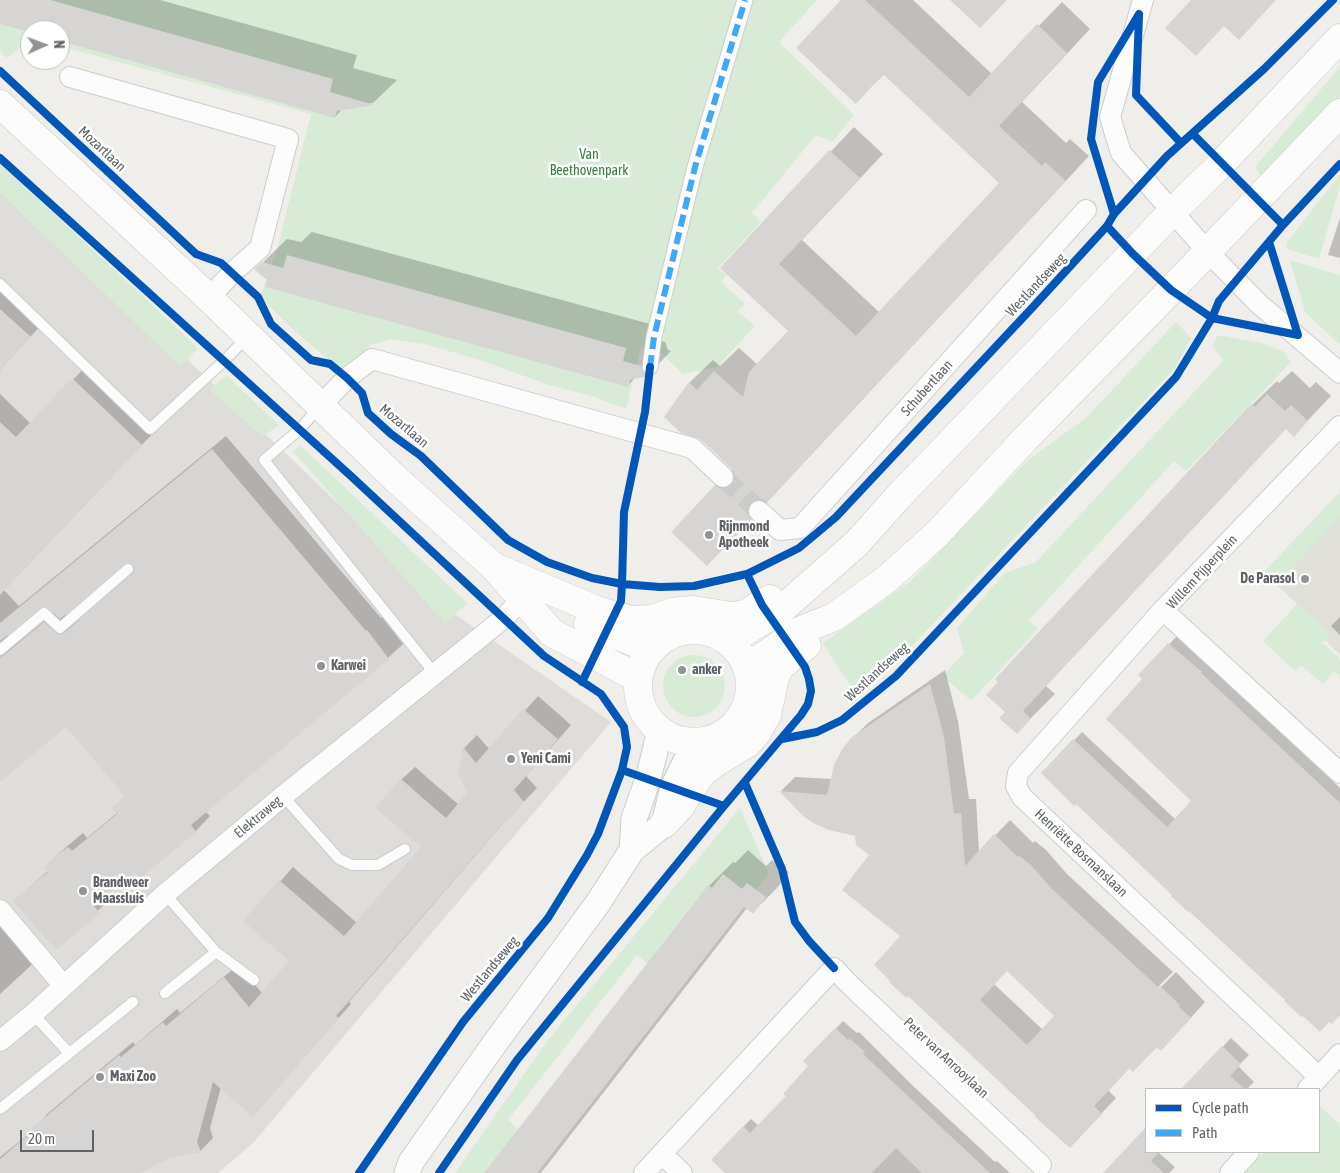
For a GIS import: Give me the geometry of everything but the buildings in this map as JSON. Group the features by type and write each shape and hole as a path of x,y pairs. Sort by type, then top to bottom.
{"main road":[{"path":"728,642 782,609 856,544 906,489 1172,212 1221,164 1340,38"},
{"path":"0,104 209,298 397,480 493,566 552,633 638,678"},
{"path":"664,824 680,807 701,774 715,762 748,743 757,733 767,715 775,678 780,667 808,644 834,617 887,579 937,534 1026,438 1340,113"},
{"path":"493,566 599,611 630,620 653,619 672,612 693,610 732,616 745,614 774,597 815,580"},
{"path":"522,599 651,649"},
{"path":"747,668 798,631 834,617"},
{"path":"693,630 716,634 728,642 740,654 747,668 750,681 746,707 740,718 720,736 708,741 694,743 676,740 660,731 649,721 642,708 638,693 638,678 643,662 651,649 670,635 693,630"}],"street":[{"path":"650,367 654,338 695,167 745,0"},
{"path":"1143,0 1110,117 1121,153 1207,252 1238,280 1259,304 1340,373"},
{"path":"70,77 288,139 260,248 232,273 209,298"},
{"name":"Schubertlaan","path":"759,510 780,530 800,528 1086,210"},
{"path":"321,405 347,378 372,359 692,448 723,477"},
{"name":"Willem Pijperplein","path":"1340,426 1164,610 1340,773"},
{"name":"Elektraweg","path":"0,1041 33,1014 165,894 504,618 522,599"},
{"name":"Henriëtte Bosmanslaan","path":"1164,610 1018,773 1016,786 1022,797 1313,1083"},
{"path":"632,850 634,819 648,779 660,731"},
{"path":"405,1169 598,903 632,850 664,824 673,788 694,743"},
{"path":"0,910 64,985"},
{"name":"Peter van Anrooylaan","path":"644,1173 834,968 1041,1165"},
{"path":"1313,1083 1340,1054"},
{"path":"1230,1173 1248,1153"},
{"path":"662,1154 682,1173"}],"lane":[{"path":"0,284 150,429 225,360 248,335"},
{"path":"321,405 300,429 264,460 435,674"},
{"path":"0,650 44,613 60,628 128,570"},
{"path":"283,796 339,860 352,865 378,865 405,849"},
{"path":"165,894 216,952 254,980"},
{"path":"166,993 216,952"},
{"path":"0,1109 133,1002"},
{"path":"33,1014 69,1054"}],"shaded area":[{"path":"0,181 453,613 611,722 253,1143 218,1173 0,1173"},
{"name":"De Parasol","path":"1340,492 1340,655 1325,640 1330,634 1263,573"}],"green space":[{"name":"Van Beethovenpark","path":"0,0 817,0 779,42 854,115 832,142 816,135 752,213 761,222 718,268 726,275 721,282 745,304 737,311 755,326 717,367 683,374 661,353 641,347 626,409 595,397 549,385 477,359 424,344 391,339 371,345 343,372 296,332 260,297 278,246 311,114 70,49 70,20 20,20 20,47 7,58 0,51"},
{"path":"1340,67 1340,96 1262,178 1255,167"},
{"path":"0,163 198,348 181,367 0,193"},
{"path":"1340,174 1340,185 1319,259 1287,249 1286,244"},
{"path":"1290,260 1340,275 1340,345 1305,312"},
{"path":"1176,322 1191,338 1174,369 894,665 856,695 823,643 911,581 1027,461 1087,417"},
{"path":"1218,335 1262,343 1284,352 1291,362 1186,471 1174,461 1029,620 1038,629 971,701 943,676 964,653 957,628 1005,573 1036,562 1224,360 1212,346"},
{"path":"227,376 279,425 262,437 209,389"},
{"path":"301,446 467,603 445,624 293,451"},
{"path":"1340,492 1340,517 1277,585 1263,573"},
{"path":"1298,603 1330,634 1318,647 1323,643 1340,659 1340,677 1334,671 1323,684 1301,665 1295,671 1263,641"},
{"path":"694,655 711,660 716,664 720,669 725,686 720,703 716,708 711,712 694,717 677,712 672,708 668,703 663,686 668,669 672,664 677,660"},
{"path":"740,808 769,874 756,890 742,889 723,874 712,888 708,885 656,951 651,966 637,955 508,1120 518,1129 513,1136 516,1139 496,1165 492,1163 484,1173 455,1173 548,1040"},
{"path":"1320,1106 1340,1125 1340,1173 1244,1173 1263,1153 1320,1153"}],"tunnel":[{"path":"723,477 759,511"}],"marked path":[{"path":"650,367 654,337 695,167 745,0"}],"cycle path":[{"name":"Westlandseweg","path":"582,682 621,601 622,584 660,587 694,586 747,574 799,548 836,517 1032,308 1107,226 1114,214 1167,156 1264,69 1333,0"},
{"path":"1114,214 1091,139 1098,82 1139,14"},
{"path":"1139,16 1136,95 1181,143"},
{"name":"Mozartlaan","path":"0,71 196,254 221,263 258,297 271,324 311,360 330,364 347,378 362,393 368,413 391,434 421,456 508,540 547,562 592,578 622,584 624,512 645,412 650,367"},
{"path":"1193,134 1283,225"},
{"path":"0,158 352,477 544,656 601,694 624,727 627,747 622,770 724,806"},
{"name":"Westlandseweg","path":"782,739 817,732 842,720 896,676 1176,377 1212,318 1219,301 1283,225 1340,164"},
{"path":"1107,226 1171,290 1212,318 1298,335 1269,242"},
{"path":"439,1173 517,1060 724,806 801,715 808,704 811,691 805,667 762,605 747,574"},
{"name":"Westlandseweg","path":"359,1173 463,1022 548,918 598,834 622,770"},
{"path":"745,783 782,869 795,922 809,941 834,968"}],"place":[{"name":"Rijnmond Apotheek","path":"709,535"},
{"name":"De Parasol","path":"1305,579"},
{"name":"Karwei","path":"321,666"},
{"name":"anker","path":"682,670"},
{"name":"Yeni Cami","path":"511,759"},
{"name":"Brandweer Maassluis","path":"83,891"},
{"name":"Maxi Zoo","path":"100,1077"}]}
